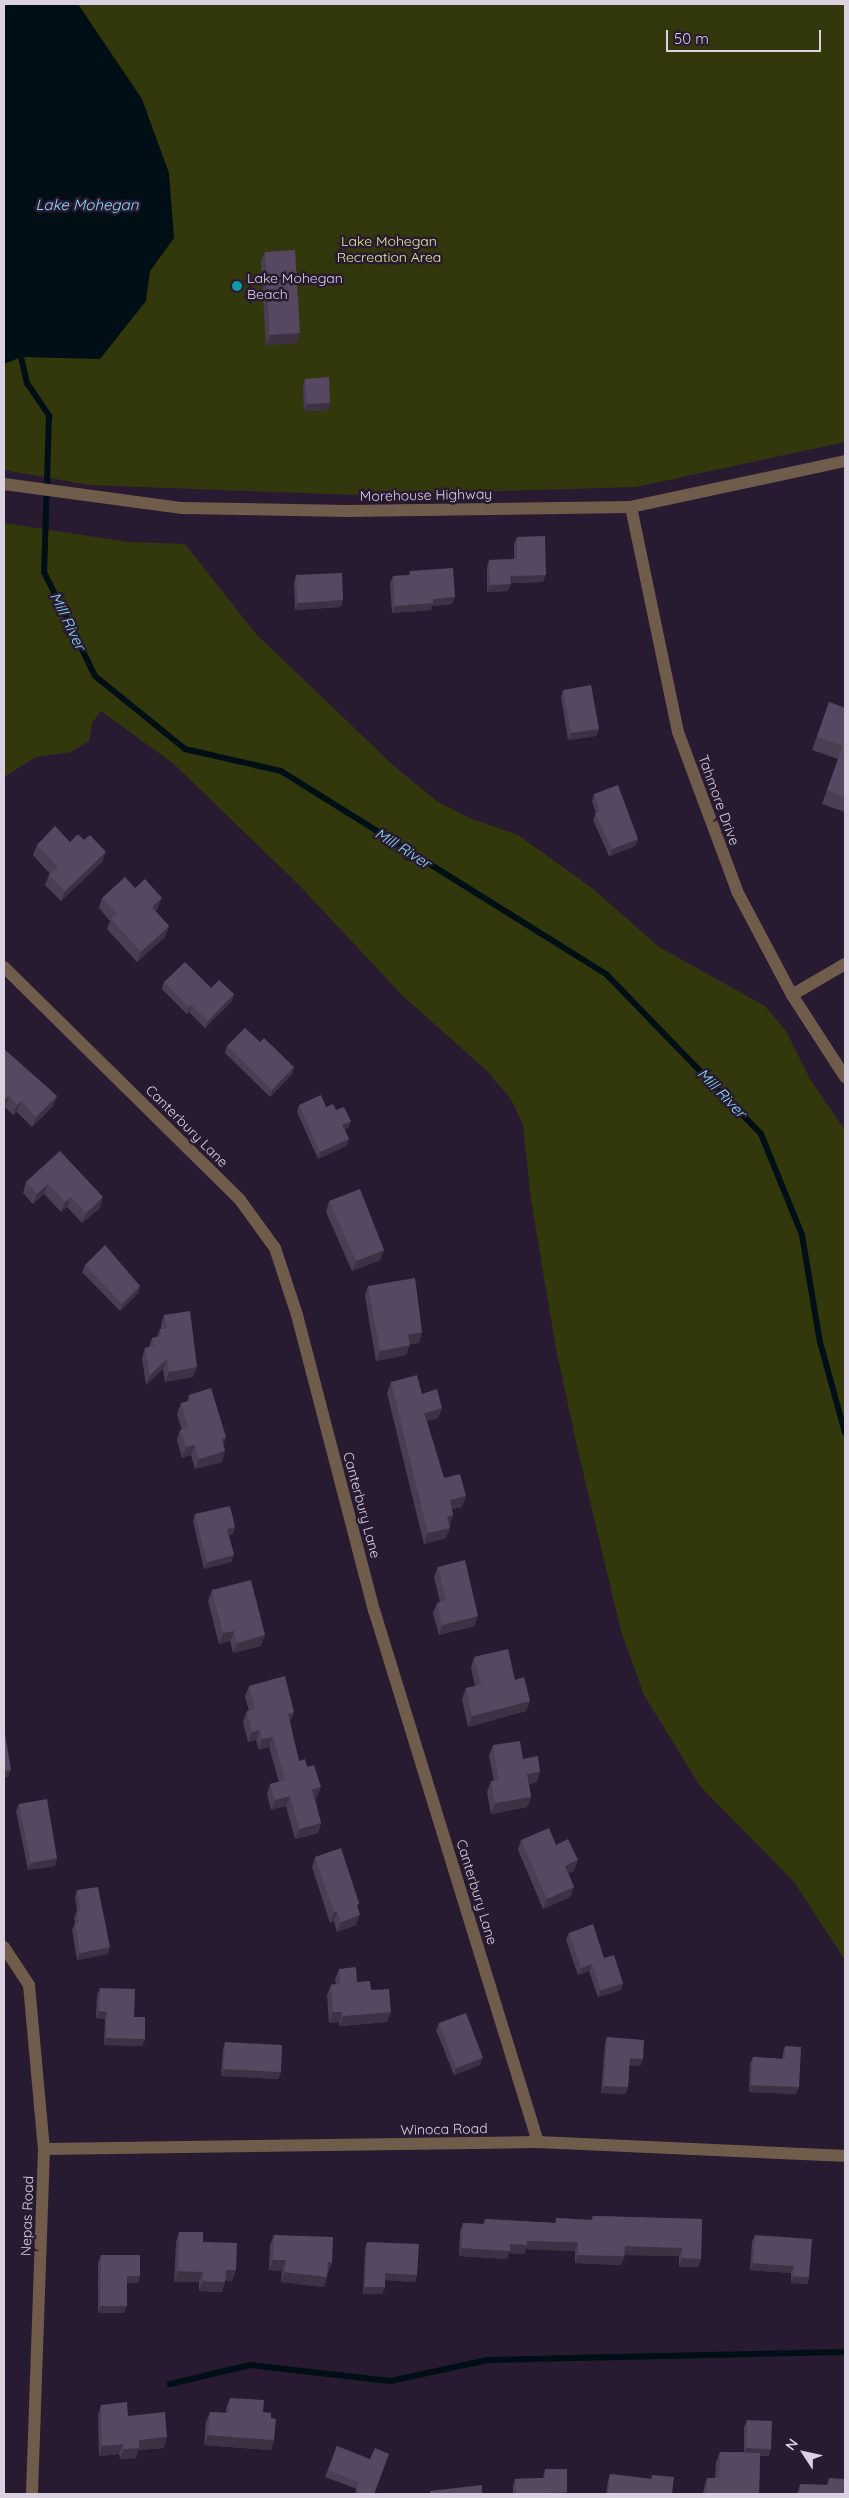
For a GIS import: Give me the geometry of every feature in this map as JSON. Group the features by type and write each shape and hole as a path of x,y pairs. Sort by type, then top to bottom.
{"street":[{"name":"Morehouse Highway","path":"4,484 77,492 182,508 347,511 631,507 845,461"},
{"name":"Tahmore Drive","path":"631,507 678,732 738,893 792,995 845,1077"},
{"path":"792,995 845,964"},
{"name":"Canterbury Lane","path":"4,967 240,1200 275,1248 297,1315 374,1610 538,2142"},
{"name":"Nepas Road","path":"4,1947 29,1985 44,2149 32,2494"},
{"name":"Winoca Road","path":"44,2149 538,2142 844,2156"}],"green space":[{"name":"Lake Mohegan Recreation Area","path":"4,4 845,4 845,442 636,487 358,495 89,485 4,470"},
{"path":"4,523 128,542 185,544 256,634 394,766 438,802 472,819 518,835 592,888 659,947 765,1006 786,1031 811,1081 845,1130 845,1960 794,1882 700,1786 644,1695 621,1631 578,1451 556,1349 531,1200 523,1125 511,1099 487,1071 402,995 299,885 174,764 101,711 92,723 89,741 71,752 36,757 4,777"}],"water":[{"name":"Lake Mohegan","path":"4,4 78,4 142,99 169,173 174,238 150,271 146,301 100,359 21,357 4,364"}],"building":[{"path":"295,250 300,333 270,335 265,252"},
{"path":"329,377 330,403 307,404 305,379"},
{"path":"545,536 546,575 510,576 511,584 490,585 489,560 517,559 517,537"},
{"path":"453,568 455,597 433,599 433,603 395,606 393,576 410,575 410,571"},
{"path":"342,573 343,600 298,603 296,575"},
{"path":"591,685 599,729 571,733 563,690"},
{"path":"829,702 845,708 845,797 827,790 843,746 817,737"},
{"path":"618,785 638,839 612,849 595,813 600,811 594,794"},
{"path":"55,826 70,842 78,834 84,840 90,835 106,852 65,891 49,875 58,867 37,845"},
{"path":"125,877 135,888 145,879 162,898 152,907 169,926 141,952 111,919 117,914 102,898"},
{"path":"185,962 211,988 219,980 234,994 208,1021 192,1005 189,1007 164,982"},
{"path":"245,1028 260,1042 264,1038 294,1067 272,1090 227,1046"},
{"path":"4,1049 57,1096 36,1117 21,1101 17,1105 9,1096 4,1098"},
{"path":"321,1095 326,1107 333,1104 336,1110 344,1107 351,1121 342,1125 349,1139 320,1152 299,1105"},
{"path":"60,1151 103,1197 86,1213 71,1197 65,1202 48,1184 37,1194 26,1182"},
{"path":"360,1189 384,1250 356,1261 329,1201"},
{"path":"105,1245 140,1286 122,1304 85,1265"},
{"path":"415,1278 422,1332 408,1335 410,1345 380,1351 368,1286"},
{"path":"190,1311 197,1367 169,1372 167,1359 150,1375 145,1348 154,1346 152,1338 161,1336 160,1329 167,1328 164,1315"},
{"path":"417,1375 422,1394 437,1389 442,1408 424,1413 444,1478 460,1474 466,1496 450,1500 453,1515 447,1516 450,1528 428,1533 391,1382"},
{"path":"211,1388 226,1437 222,1439 225,1451 199,1459 195,1445 186,1447 180,1430 188,1428 181,1403 191,1400 189,1395"},
{"path":"230,1506 235,1527 227,1529 234,1555 207,1562 195,1514"},
{"path":"465,1560 478,1616 442,1625 437,1603 446,1600 438,1567"},
{"path":"251,1580 265,1635 237,1643 234,1631 223,1633 212,1590"},
{"path":"508,1649 515,1680 524,1677 530,1701 472,1716 466,1688 481,1685 474,1657"},
{"path":"285,1676 294,1712 288,1714 299,1761 305,1759 307,1767 314,1765 321,1787 312,1790 321,1823 299,1829 290,1796 275,1800 270,1784 285,1780 273,1737 262,1739 260,1730 252,1732 247,1711 255,1709 249,1686"},
{"path":"4,1728 11,1770 4,1771"},
{"path":"520,1741 523,1759 538,1756 540,1772 527,1774 531,1797 495,1803 491,1781 499,1780 493,1745"},
{"path":"47,1799 57,1858 31,1863 19,1804"},
{"path":"549,1828 556,1845 568,1839 578,1860 565,1866 574,1887 547,1899 521,1840"},
{"path":"341,1848 359,1903 357,1906 360,1915 341,1922 337,1911 334,1912 315,1857"},
{"path":"98,1887 110,1947 80,1953 75,1923 79,1922 77,1911 81,1911 77,1890"},
{"path":"593,1924 604,1958 614,1955 623,1983 601,1990 592,1964 581,1968 569,1933"},
{"path":"356,1967 357,1982 370,1981 371,1990 389,1989 391,2012 343,2016 342,2012 333,2012 331,1985 340,1984 339,1969"},
{"path":"100,1988 135,1989 134,2017 145,2017 145,2039 106,2038 107,2012 99,2011"},
{"path":"466,2013 483,2058 456,2068 439,2023"},
{"path":"607,2037 644,2040 643,2059 630,2058 628,2087 604,2086"},
{"path":"225,2042 282,2045 281,2072 224,2069"},
{"path":"785,2046 801,2047 799,2087 751,2085 753,2057 785,2059"},
{"path":"593,2216 702,2219 701,2259 682,2258 682,2248 625,2246 624,2256 578,2255 578,2242 527,2241 527,2245 510,2244 510,2251 462,2248 463,2223 485,2224 485,2219 556,2223 556,2218 592,2220"},
{"path":"179,2232 203,2232 203,2242 237,2243 236,2270 226,2270 225,2282 203,2281 203,2272 178,2271"},
{"path":"274,2235 333,2237 332,2263 328,2262 327,2277 285,2272 286,2260 273,2260"},
{"path":"755,2235 812,2239 809,2277 793,2276 794,2266 753,2263"},
{"path":"367,2242 419,2244 417,2275 385,2273 385,2287 365,2287"},
{"path":"101,2255 140,2255 140,2276 127,2276 127,2306 100,2306"},
{"path":"230,2398 264,2400 263,2412 271,2413 271,2418 276,2419 274,2440 208,2435 210,2412 229,2413"},
{"path":"127,2402 128,2416 165,2412 167,2437 139,2440 139,2448 124,2449 123,2444 102,2446 101,2405"},
{"path":"747,2420 772,2421 771,2449 746,2448"},
{"path":"337,2446 370,2459 375,2448 389,2454 374,2494 363,2494 356,2491 359,2482 328,2470"},
{"path":"720,2452 760,2453 759,2494 707,2494 707,2478 719,2478"},
{"path":"545,2469 567,2469 567,2492 516,2494 515,2479 545,2478"},
{"path":"610,2474 652,2479 652,2475 674,2477 672,2494 608,2494"},
{"path":"829,2478 845,2479 845,2494 800,2494 800,2484 829,2485"},
{"path":"482,2485 482,2494 430,2494 430,2491"}],"waterway":[{"name":"Mill River","path":"21,357 27,383 49,416 44,572 95,676 185,749 281,771 607,975 761,1134 802,1235 820,1342 845,1433"},
{"path":"170,2384 250,2365 390,2381 488,2360 845,2352"}],"place":[{"name":"Lake Mohegan Beach","path":"237,286"}]}
